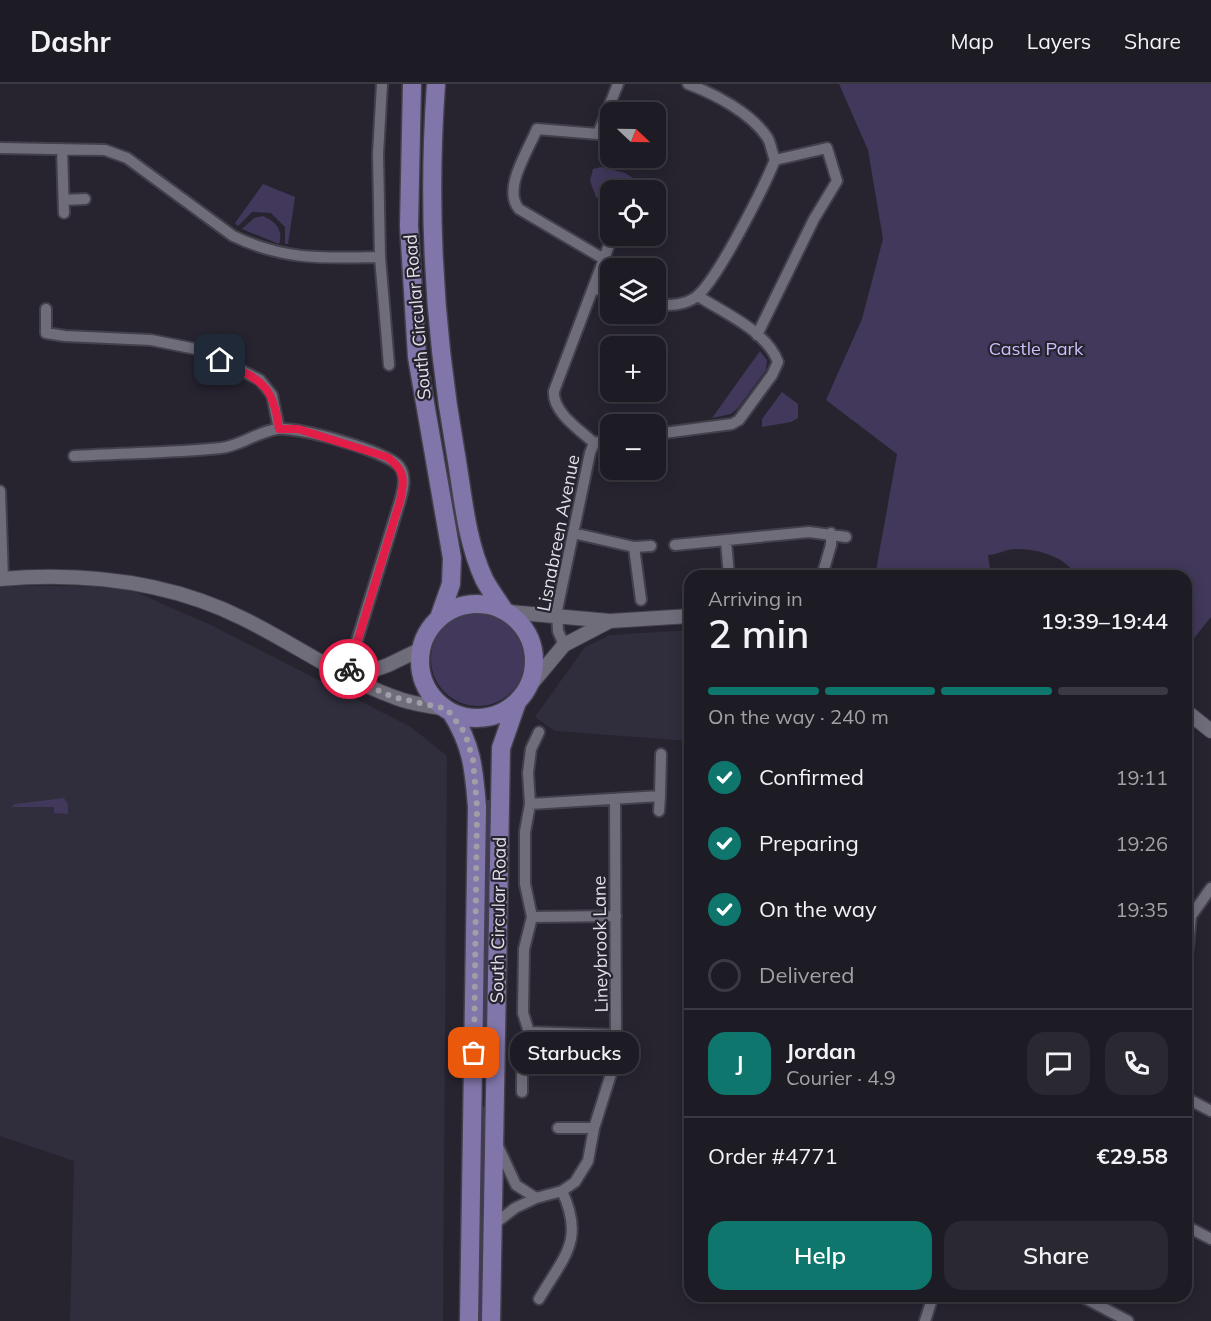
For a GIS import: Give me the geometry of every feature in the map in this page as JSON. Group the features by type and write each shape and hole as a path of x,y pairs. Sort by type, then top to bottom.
{"highway":[{"name":"South Circular Road","path":"412,84 409,226 417,357 452,558 451,584 439,618"},
{"name":"South Circular Road","path":"435,84 431,183 433,291 444,390 472,547 484,580 506,611"},
{"path":"470,604 487,604 506,611 526,631 534,654 534,672 522,695 506,710 486,717 465,717 449,711 434,698 425,683 420,666 421,649 431,627 439,618 453,608 470,604"},
{"name":"South Circular Road","path":"491,1321 501,748 522,695"},
{"name":"South Circular Road","path":"449,711 465,733 473,760 477,807 469,1321"}],"street":[{"path":"382,84 378,154 380,257 389,365"},
{"path":"602,258 519,209 512,201 512,189 537,129 598,134 618,84"},
{"path":"666,305 682,304 698,296 742,226 775,160 767,138 744,115 704,90 688,84"},
{"path":"1,148 105,150 127,158 233,237 247,243 279,254 309,258 380,257"},
{"path":"757,335 814,219 837,181 827,148 775,160"},
{"path":"62,149 64,213"},
{"path":"64,200 85,199"},
{"path":"594,443 559,409 553,399 554,391 600,271"},
{"path":"594,288 600,290"},
{"path":"666,433 732,424 739,420 778,362 774,350 757,335 698,296"},
{"path":"46,309 46,333 151,340 201,350 260,380 272,395 279,429"},
{"path":"74,456 224,448 259,432 298,429 387,457 398,465 404,474 400,501 349,677"},
{"name":"Lisnabreen Avenue","path":"564,645 558,631 556,616 594,443 600,442"},
{"path":"0,491 2,579 65,577 120,580 176,592 243,618 349,677 393,697 449,711"},
{"path":"675,545 726,542 809,532 831,533 846,537"},
{"path":"573,533 634,547 651,546"},
{"path":"824,570 831,545 831,533"},
{"path":"726,542 728,570"},
{"path":"634,547 641,600"},
{"path":"506,611 610,621 684,616"},
{"path":"522,695 564,645 610,621"},
{"path":"349,677 388,665 421,649"},
{"path":"1192,715 1208,724"},
{"path":"522,1092 522,1052 529,1032 524,1013 524,949 532,917 525,884 525,832 530,804 528,773 531,749 539,732"},
{"path":"659,811 661,754"},
{"path":"530,804 660,796"},
{"name":"Lineybrook Lane","path":"562,1191 575,1182 588,1161 594,1128 612,1073 617,1035 615,799"},
{"path":"1192,915 1211,888"},
{"path":"532,917 616,916"},
{"path":"529,1032 617,1035"},
{"path":"1192,1101 1211,1111"},
{"path":"558,1128 594,1128"},
{"path":"494,1139 516,1185 536,1198"},
{"path":"492,1225 515,1208 536,1198 562,1191 574,1228 569,1248 539,1299"},
{"path":"1192,1229 1211,1239"},
{"path":"925,1321 931,1302"},
{"path":"1092,1302 1128,1321"}],"shaded area":[{"path":"0,585 124,587 211,625 411,727 447,756 443,1321 70,1321 74,1161 0,1136"},
{"path":"684,630 684,741 555,731 535,717 585,647 610,635"}],"green space":[{"name":"Castle Park","path":"839,84 1211,84 1211,617 1192,641 1192,570 1073,570 1065,563 1042,552 1015,549 988,555 990,570 876,570 897,454 826,400 862,319 883,239 868,150"},
{"path":"600,167 625,173 636,180 600,180 600,199 596,197 590,181 593,169"},
{"path":"263,184 295,197 288,244 285,244 285,227 271,213 252,212 238,226 235,223"},
{"path":"263,216 279,230 279,244 242,229 254,218"},
{"path":"760,351 767,360 766,370 738,408 731,414 712,418"},
{"path":"782,392 798,404 798,418 791,422 762,427 762,419"},
{"path":"478,612 496,616 511,626 521,641 525,659 521,677 511,692 496,702 478,706 460,702 445,692 435,677 431,659 435,641 445,626 460,616"},
{"path":"64,798 68,804 68,814 54,813 54,807 11,807 15,804"},
{"path":"485,800 493,800 489,1078 480,1078"},
{"path":"480,1107 488,1107 485,1321 477,1321"}],"way so far":[{"path":"349,669 346,676 393,697 411,703 447,709 465,733 473,760 477,807 474,1053"}],"place":[{"name":"Starbucks","path":"474,1053"}],"route":[{"path":"220,360 260,380 272,395 279,429 298,429 387,457 398,465 404,474 400,501 349,669"}]}
